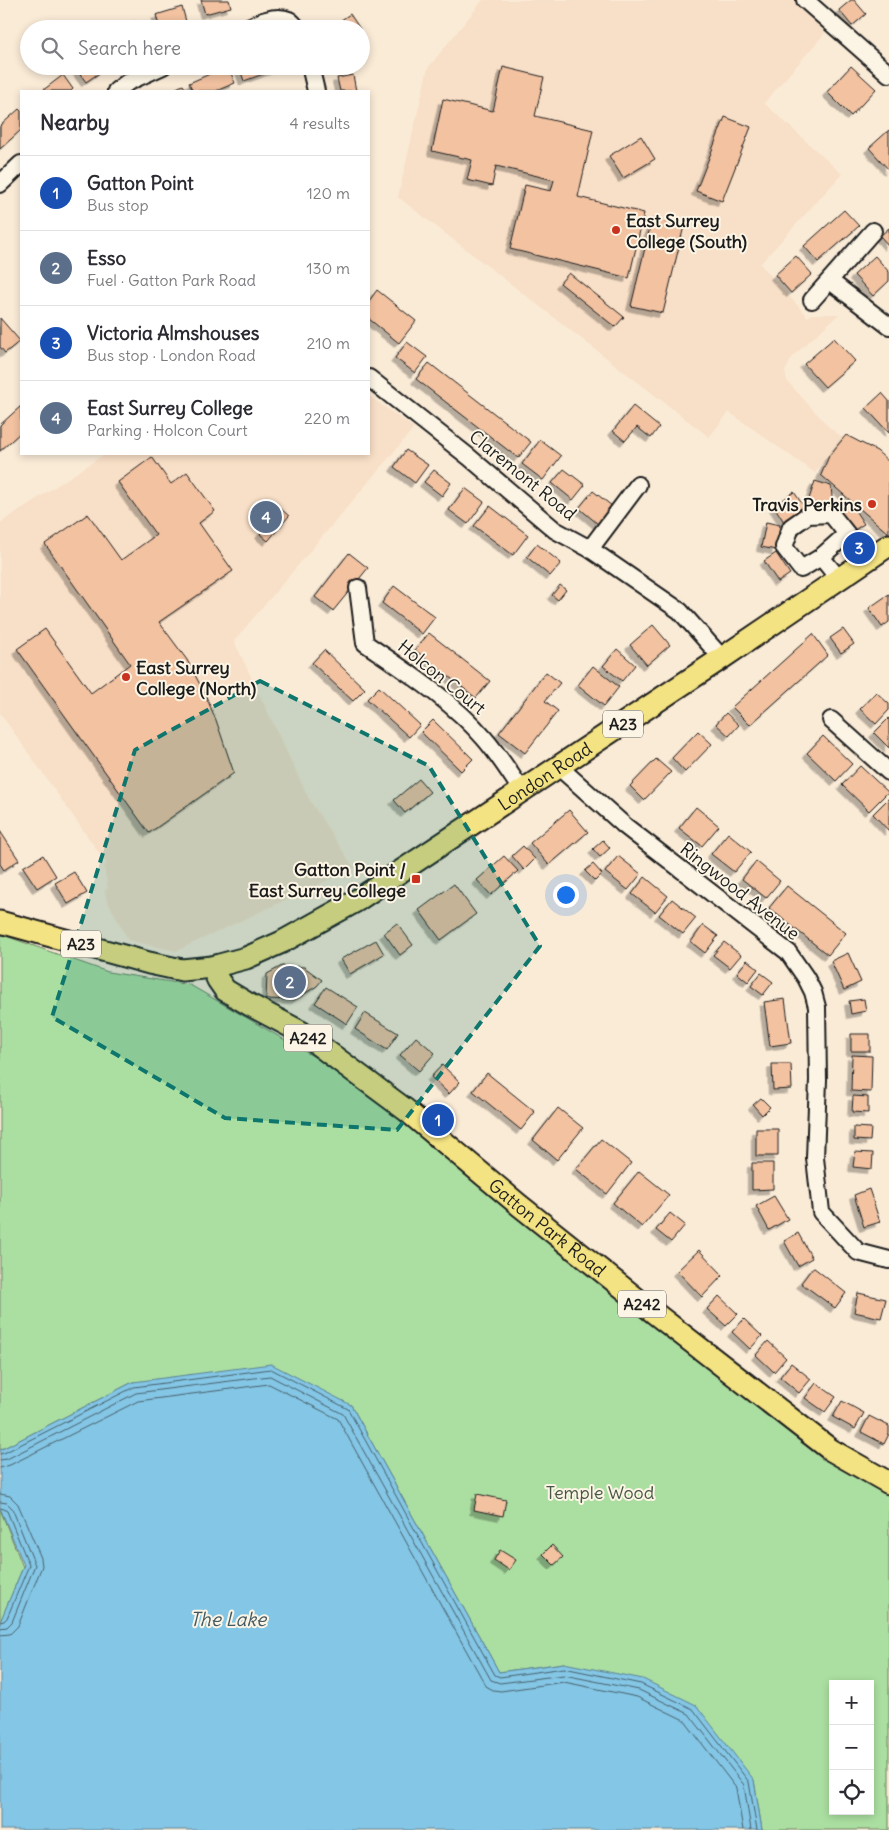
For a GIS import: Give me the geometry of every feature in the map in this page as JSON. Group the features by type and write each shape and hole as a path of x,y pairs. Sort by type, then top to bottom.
{"main road":[{"name":"London Road","path":"212,967 246,958 319,922 356,901 889,545"},
{"name":"A23","path":"0,922 182,970 212,967"},
{"name":"Gatton Park Road","path":"212,967 225,990 300,1032 399,1104 519,1205 823,1444 889,1483"}],"street":[{"path":"805,0 889,74"},
{"path":"268,20 289,20"},
{"path":"117,90 128,82 143,75"},
{"path":"312,75 316,90"},
{"path":"0,184 20,165"},
{"path":"812,300 873,232"},
{"path":"830,281 889,326"},
{"name":"Claremont Road","path":"370,379 469,457 555,530 590,549 680,611 722,658"},
{"path":"590,549 638,486"},
{"path":"821,557 838,579"},
{"name":"Holcon Court","path":"358,588 365,643 412,675 457,710 485,739 522,791"},
{"path":"831,720 889,772"},
{"name":"Ringwood Avenue","path":"559,767 625,826 788,952 798,965 813,992 817,1007 818,1080 815,1158 821,1212 858,1252 889,1260"}],"highlighted area":[{"path":"260,681 429,766 540,946 397,1130 225,1118 52,1017 135,750"}],"shaded area":[{"name":"East Surrey College (South)","path":"483,0 797,0 825,33 764,103 842,174 760,264 808,317 812,314 839,314 795,354 785,372 787,381 829,427 843,438 815,473 729,412 709,437 398,197 428,68"},
{"name":"East Surrey College (North)","path":"370,397 414,428 234,641 310,801 354,868 176,951 128,940 106,898 105,890 108,889 104,867 107,864 0,713 0,523 103,455 370,455"}],"green space":[{"name":"Temple Wood","path":"0,934 108,972 190,985 406,1110 889,1483 889,1830 762,1830 754,1780 564,1663 499,1672 351,1405 133,1382 0,1450"},
{"path":"0,1509 23,1567 0,1623"}],"water":[{"name":"The Lake","path":"271,1364 351,1405 499,1672 564,1663 643,1679 696,1705 754,1780 762,1830 0,1830 0,1622 24,1565 0,1508 0,1450 133,1382"}],"building":[{"path":"201,0 229,0 231,7 205,14"},
{"path":"851,0 854,0 866,14 852,26 839,10"},
{"path":"182,7 186,20 157,20 156,15"},
{"path":"350,14 354,20 341,20"},
{"path":"851,66 876,89 851,116 827,92"},
{"path":"503,67 544,77 535,116 593,130 578,197 644,213 629,278 510,249 525,185 551,191 554,180 496,166 492,186 467,180 472,160 432,151 443,99 493,111"},
{"path":"63,75 73,89 72,90 43,90"},
{"path":"81,75 96,75 86,82"},
{"path":"207,75 232,75 235,83 218,90 192,90 189,83"},
{"path":"242,75 260,75 244,81"},
{"path":"353,75 356,90 340,90 337,78"},
{"path":"183,85 186,90 172,90"},
{"path":"20,110 20,131 0,149 0,126"},
{"path":"725,117 751,127 722,201 696,191"},
{"path":"889,130 889,170 869,148"},
{"path":"641,136 655,159 623,178 609,156"},
{"path":"844,210 859,226 818,262 804,246"},
{"path":"652,219 684,226 663,313 631,306"},
{"path":"889,228 889,246 880,236"},
{"path":"796,256 812,274 791,293 775,275"},
{"path":"875,256 889,272 889,281 873,296 854,275"},
{"path":"569,273 624,317 615,327 560,283"},
{"path":"377,290 416,321 399,343 370,320 370,300"},
{"path":"0,318 20,341 5,353 0,347"},
{"path":"834,338 855,361 825,387 804,364"},
{"path":"407,342 427,357 415,373 395,358"},
{"path":"429,363 531,442 518,458 416,379"},
{"path":"882,393 889,401 889,433 866,408"},
{"path":"633,406 659,427 651,438 637,427 625,441 613,431"},
{"path":"20,407 20,433 0,451 0,425"},
{"name":"Travis Perkins","path":"846,435 877,451 889,462 889,534 821,475 829,456"},
{"path":"540,440 561,456 543,480 522,464"},
{"path":"406,450 428,465 415,483 394,467"},
{"path":"152,457 171,484 187,472 215,511 199,523 233,571 159,622 187,660 205,694 234,773 149,833 17,649 45,629 91,693 130,664 45,544 88,514 121,560 156,535 118,482"},
{"path":"564,469 585,485 573,500 552,483"},
{"path":"434,470 451,483 442,496 424,482"},
{"path":"815,481 831,486 833,507 808,502"},
{"path":"465,488 484,502 468,524 449,510"},
{"path":"593,491 612,506 598,524 579,508"},
{"path":"794,492 805,508 784,522 774,506"},
{"path":"850,503 864,524 851,532 838,511"},
{"path":"490,506 528,535 513,555 474,526"},
{"path":"281,509 289,516 268,541 260,534"},
{"path":"766,522 780,525 776,550 761,547"},
{"path":"537,544 561,563 550,576 527,557"},
{"path":"349,553 368,568 333,611 315,597"},
{"path":"776,553 790,574 778,582 764,561"},
{"path":"560,585 566,590 558,600 552,595"},
{"path":"394,586 435,617 422,634 382,603"},
{"path":"889,594 889,622 882,627 869,608"},
{"path":"653,625 670,645 647,665 630,645"},
{"path":"843,629 854,644 841,653 830,638"},
{"path":"429,633 490,681 476,698 415,650"},
{"path":"813,634 828,655 750,725 732,707"},
{"path":"617,649 635,665 622,681 603,666"},
{"path":"324,650 365,689 353,701 312,663"},
{"path":"593,666 619,687 604,706 578,685"},
{"path":"546,672 560,683 545,701 558,711 525,753 499,733"},
{"path":"379,687 420,725 409,737 367,699"},
{"path":"876,692 889,704 889,710 876,724 860,709"},
{"path":"726,713 739,725 729,736 716,724"},
{"path":"889,718 889,748 874,733"},
{"path":"433,720 473,759 461,771 421,732"},
{"path":"698,731 712,744 685,772 672,758"},
{"path":"823,736 852,764 836,781 807,753"},
{"path":"656,759 671,772 644,800 630,786"},
{"path":"860,766 888,792 869,811 842,785"},
{"path":"419,779 430,792 405,813 394,800"},
{"path":"889,798 889,831 873,814"},
{"path":"696,807 719,826 702,846 679,828"},
{"path":"569,810 588,832 549,865 530,843"},
{"path":"0,831 19,860 4,870 0,864"},
{"path":"728,833 751,852 734,872 711,854"},
{"path":"603,840 610,848 600,857 593,849"},
{"path":"523,846 535,859 524,870 512,856"},
{"path":"43,855 56,876 37,888 23,867"},
{"path":"504,856 518,871 491,895 477,880"},
{"path":"618,856 641,874 628,890 605,872"},
{"path":"756,861 780,881 766,898 742,879"},
{"path":"593,864 602,874 595,881 585,871"},
{"path":"74,872 87,893 68,904 55,883"},
{"path":"645,877 668,896 655,912 632,894"},
{"path":"454,884 476,914 441,940 419,910"},
{"path":"787,886 846,933 828,955 769,908"},
{"path":"672,899 696,918 683,934 659,915"},
{"path":"397,923 413,945 400,955 384,933"},
{"path":"703,925 718,936 705,953 691,942"},
{"path":"376,940 384,954 350,974 341,959"},
{"path":"724,942 741,955 730,968 713,955"},
{"path":"848,953 861,982 844,990 831,961"},
{"path":"747,960 758,969 748,982 737,973"},
{"path":"282,966 304,967 322,980 317,986 294,1000 266,999 267,974"},
{"path":"761,973 773,982 763,995 751,986"},
{"path":"326,987 358,1007 347,1024 315,1003"},
{"path":"785,999 791,1043 770,1046 764,1002"},
{"path":"864,999 866,1011 851,1014 849,1001"},
{"path":"365,1013 398,1033 387,1050 355,1029"},
{"path":"851,1034 870,1034 870,1051 851,1051"},
{"path":"416,1037 435,1053 419,1071 400,1055"},
{"path":"852,1055 872,1056 871,1092 851,1091"},
{"path":"772,1064 791,1064 792,1089 773,1090"},
{"path":"442,1065 460,1082 449,1094 431,1077"},
{"path":"487,1073 535,1112 521,1130 473,1091"},
{"path":"853,1096 868,1097 868,1113 852,1112"},
{"path":"761,1098 770,1107 762,1115 753,1105"},
{"path":"558,1108 583,1128 557,1160 533,1140"},
{"path":"854,1127 871,1128 870,1141 854,1140"},
{"path":"756,1129 778,1129 778,1156 756,1156"},
{"path":"601,1139 631,1163 607,1194 576,1169"},
{"path":"855,1152 873,1153 872,1169 853,1167"},
{"path":"752,1163 773,1163 773,1189 752,1190"},
{"path":"639,1171 669,1195 642,1227 613,1203"},
{"path":"869,1189 880,1222 864,1227 854,1195"},
{"path":"774,1196 788,1219 769,1230 756,1206"},
{"path":"670,1213 685,1225 671,1242 656,1230"},
{"path":"798,1233 812,1258 798,1266 784,1241"},
{"path":"699,1250 723,1275 702,1297 677,1271"},
{"path":"813,1267 846,1293 835,1308 801,1283"},
{"path":"858,1293 886,1299 881,1318 854,1312"},
{"path":"719,1296 738,1314 726,1326 707,1309"},
{"path":"744,1319 762,1336 750,1349 732,1332"},
{"path":"768,1341 786,1358 774,1372 756,1355"},
{"path":"791,1363 811,1379 799,1393 780,1377"},
{"path":"816,1383 836,1397 825,1412 805,1398"},
{"path":"842,1401 864,1413 855,1429 833,1417"},
{"path":"869,1416 889,1426 889,1434 884,1444 861,1432"},
{"path":"477,1494 506,1500 503,1516 474,1510"},
{"path":"552,1545 563,1557 554,1565 543,1554"},
{"path":"500,1550 516,1560 509,1570 494,1560"}],"place":[{"name":"East Surrey College (South)","path":"616,230"},
{"name":"Travis Perkins","path":"872,504"},
{"name":"East Surrey College","path":"266,517"},
{"name":"Victoria Almshouses","path":"859,548"},
{"name":"East Surrey College (North)","path":"126,677"},
{"name":"Gatton Point / East Surrey College","path":"416,879"},
{"name":"Esso","path":"290,982"},
{"name":"Gatton Point","path":"438,1120"}]}
